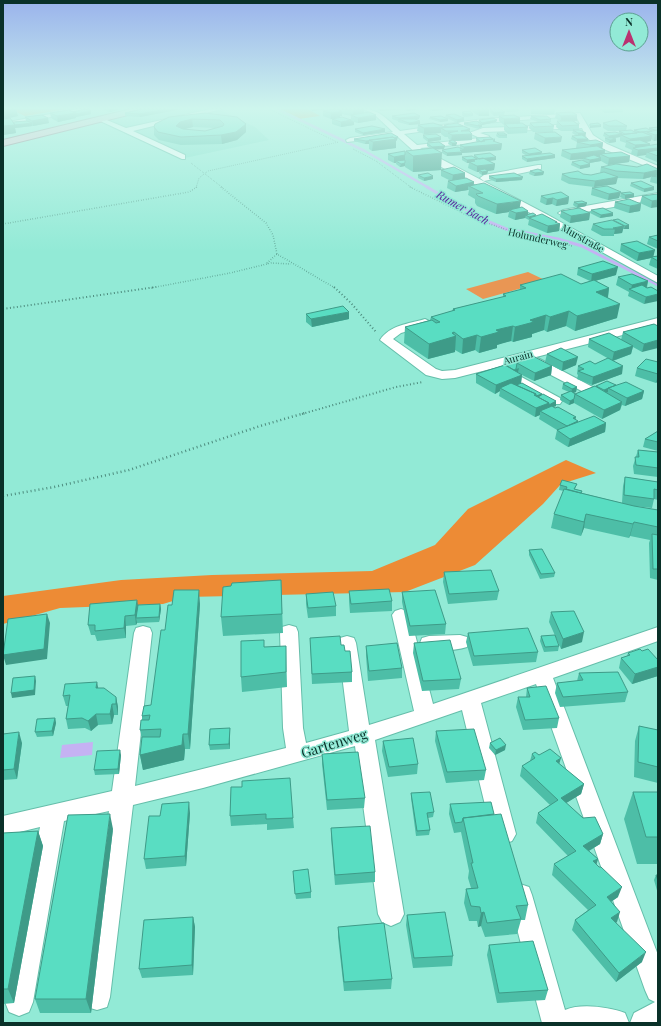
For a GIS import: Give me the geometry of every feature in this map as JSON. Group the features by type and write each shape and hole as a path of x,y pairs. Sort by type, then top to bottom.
{"street":[{"name":"Murstraße","path":"429,157 546,217 658,280"},
{"path":"630,157 658,169"},
{"path":"474,179 538,167"},
{"path":"546,217 658,196"},
{"path":"608,263 658,290"},
{"path":"438,320 394,331 388,335 386,340 431,372 442,375"},
{"name":"Aurain","path":"442,375 455,374 658,322"},
{"path":"524,356 597,395"},
{"path":"491,364 555,401"},
{"path":"401,615 425,714"},
{"path":"289,632 293,728 298,754"},
{"path":"97,997 143,633"},
{"name":"Gartenweg","path":"3,826 121,799 298,754 470,700 658,634"},
{"path":"407,644 460,642"},
{"path":"347,643 391,914"},
{"path":"542,674 658,990"},
{"path":"470,700 512,863 563,1020 615,1023"},
{"path":"20,1002 54,814"},
{"path":"644,1023 658,1015"}],"path":[{"path":"3,224 189,192 197,188 199,178 204,172 272,157"},
{"name":"Holunderweg","path":"368,157 376,161 405,184 473,218 494,227 575,247"},
{"path":"182,158 204,172 266,223 270,228 277,254 291,264 334,287 351,303 373,330 386,340"},
{"path":"265,264 277,254"},
{"path":"3,309 150,288 230,273 265,264 278,262 291,264"},
{"path":"3,496 54,487 129,470 260,426 396,387 429,382 442,375"}],"shaded area":[{"path":"528,272 547,281 483,299 466,289"},
{"path":"566,460 596,473 561,484 543,504 475,565 405,592 186,597 163,604 60,608 3,624 3,596 121,580 212,575 372,571 435,545 468,509"},
{"path":"93,742 92,755 60,758 62,745"}],"building":[{"path":"462,157 473,157 477,159 467,160"},
{"path":"476,157 496,157 479,159"},
{"path":"523,157 542,157 527,159"},
{"path":"598,157 601,158 590,160 583,158"},
{"path":"483,158 495,164 477,166 469,162 475,161 472,160"},
{"path":"405,160 405,163 401,164 396,161"},
{"path":"582,160 590,164 580,166 572,162"},
{"path":"616,164 637,167 647,164 658,170 644,173 616,171 601,167"},
{"path":"454,167 465,173 453,175 441,170"},
{"path":"485,169 488,171 482,172 479,170"},
{"path":"538,169 544,172 535,173 530,171"},
{"path":"578,171 583,174 591,175 604,172 618,177 595,181 570,178 562,174"},
{"path":"428,173 433,176 424,178 418,175"},
{"path":"514,173 523,177 496,179 489,176"},
{"path":"466,178 474,182 456,186 448,181"},
{"path":"641,181 654,187 644,189 631,183"},
{"path":"484,183 521,201 497,204 478,196 476,194 483,193 469,186"},
{"path":"607,186 621,192 609,194 592,188"},
{"path":"561,192 569,197 557,200 553,198 547,199 541,196"},
{"path":"630,192 634,194 625,195 621,193"},
{"path":"658,194 658,200 652,201 642,196"},
{"path":"629,199 641,204 630,206 615,202"},
{"path":"582,201 587,203 578,204 574,202"},
{"path":"522,207 528,211 516,213 509,210"},
{"path":"579,208 590,213 571,216 561,211"},
{"path":"603,208 613,213 601,215 591,210"},
{"path":"533,213 536,215 529,217 526,215"},
{"path":"542,214 560,224 548,226 529,218"},
{"path":"618,219 629,225 625,226 613,220"},
{"path":"612,220 624,226 613,228 615,229 604,229 593,224"},
{"path":"658,235 658,241 649,237"},
{"path":"637,241 655,250 639,253 621,244"},
{"path":"658,256 658,261 651,257"},
{"path":"603,261 618,267 592,274 578,268"},
{"path":"561,274 581,284 594,280 609,288 596,292 620,304 577,316 569,311 550,317 546,315 530,320 534,322 496,330 499,332 481,337 477,335 463,339 454,332 452,333 456,336 429,344 405,327 432,320 436,323 440,322 431,317 455,310 453,309 506,296 503,294 526,288 520,285"},
{"path":"632,274 648,281 632,285 618,277"},
{"path":"642,285 647,288 651,287 658,291 658,294 646,297 629,289"},
{"path":"343,306 349,312 311,319 306,314"},
{"path":"654,324 658,326 658,340 644,344 623,332"},
{"path":"609,333 633,346 614,352 589,339"},
{"path":"561,348 578,357 563,362 547,354"},
{"path":"533,356 552,366 535,373 517,363"},
{"path":"608,358 623,366 593,377 578,371 584,369 578,366 590,361 595,364"},
{"path":"646,359 658,362 658,374 637,368"},
{"path":"515,360 519,362 514,370 504,364"},
{"path":"505,365 522,375 496,385 476,374"},
{"path":"607,381 616,385 604,390 596,386"},
{"path":"567,382 577,387 572,389 563,384"},
{"path":"626,382 644,391 627,398 608,388"},
{"path":"511,383 536,394 534,395 549,403 536,408 500,388"},
{"path":"522,383 542,394 536,396 536,394 516,385"},
{"path":"595,386 622,402 604,410 575,394"},
{"path":"571,391 575,394 574,399 570,401 561,395"},
{"path":"543,394 556,401 549,405 549,403 538,397"},
{"path":"552,406 555,408 558,407 576,417 573,418 578,421 567,426 540,411"},
{"path":"594,416 606,423 570,439 557,430"},
{"path":"658,431 658,442 645,439"},
{"path":"638,450 658,452 658,468 636,465 635,457 639,457"},
{"path":"625,477 658,482 658,490 654,489 654,499 624,495"},
{"path":"562,480 577,484 574,489 582,491 581,493 566,489 567,487 560,485"},
{"path":"564,489 634,506 658,510 658,527 634,522 633,524 586,514 584,522 554,514"},
{"path":"652,534 658,535 658,569 653,569"},
{"path":"542,549 555,573 541,574 529,550"},
{"path":"491,570 499,591 449,594 444,572"},
{"path":"281,580 282,614 221,617 223,587 231,586 232,583"},
{"path":"389,589 392,601 351,604 349,591"},
{"path":"174,590 199,590 188,734 183,734 182,745 140,755 142,737 160,737 161,729 140,730 141,720 149,720 150,715 142,716 144,706 151,705 161,630 165,630 168,605 172,605"},
{"path":"435,590 446,624 410,626 402,592"},
{"path":"333,592 336,606 308,608 306,594"},
{"path":"137,600 135,615 125,616 124,628 95,631 95,625 88,625 90,604"},
{"path":"160,604 159,617 136,618 138,605"},
{"path":"574,611 584,632 563,639 551,612"},
{"path":"47,614 44,649 3,655 8,619"},
{"path":"528,628 538,652 474,656 468,633"},
{"path":"555,635 559,646 545,647 541,636"},
{"path":"340,636 341,645 344,645 345,651 350,651 352,672 312,674 310,638"},
{"path":"264,640 264,647 286,646 286,672 241,677 241,641"},
{"path":"450,640 461,679 423,681 414,643"},
{"path":"397,643 402,668 369,671 366,646"},
{"path":"640,649 642,651 648,649 658,660 658,667 635,674 621,658 630,655 628,653"},
{"path":"618,672 628,692 563,697 557,683 583,680 579,673"},
{"path":"35,676 34,690 11,693 13,678"},
{"path":"97,682 96,688 104,688 116,697 116,704 112,704 110,714 96,714 88,721 82,718 66,719 70,695 63,696 65,684"},
{"path":"546,686 559,718 525,720 518,697 530,697 527,688"},
{"path":"55,718 52,731 35,732 37,719"},
{"path":"639,726 658,730 658,767 638,762"},
{"path":"230,728 229,744 209,745 210,729"},
{"path":"474,729 486,770 447,772 436,731"},
{"path":"19,732 14,769 3,770 3,734"},
{"path":"413,738 418,764 389,767 383,741"},
{"path":"500,738 506,745 496,750 490,743"},
{"path":"550,749 561,758 556,761 584,784 561,798 583,818 595,817 603,834 583,846 598,859 593,861 622,887 607,897 620,912 611,918 646,952 619,973 575,920 596,905 554,864 576,851 538,813 558,800 522,766 535,758 532,754 535,752 539,755"},
{"path":"120,750 118,769 94,770 97,751"},
{"path":"358,752 365,798 327,800 322,754"},
{"path":"290,778 293,818 266,819 266,814 230,816 231,787 242,787 242,781"},
{"path":"430,792 434,812 427,813 430,830 417,831 411,793"},
{"path":"633,792 658,792 658,837 646,837"},
{"path":"189,802 185,856 144,859 149,816 160,816 162,804"},
{"path":"491,802 494,814 463,818 462,822 455,823 450,804"},
{"path":"110,814 86,999 35,999 68,815"},
{"path":"501,814 528,905 516,906 521,919 487,923 484,912 481,913 480,907 471,906 466,889 478,888 471,863 473,863 463,818"},
{"path":"370,826 375,872 335,875 331,828"},
{"path":"38,831 8,989 3,989 3,833"},
{"path":"308,869 311,892 295,894 293,871"},
{"path":"445,912 453,956 414,958 407,915"},
{"path":"193,917 192,965 139,969 144,920"},
{"path":"384,923 392,979 344,982 338,927"},
{"path":"533,941 548,990 499,993 489,945"}],"waterway":[{"name":"Rumer Bach","path":"375,157 429,188"},
{"name":"Rumer Bach","path":"427,187 482,219 506,229 558,239 582,246 658,285"}]}
